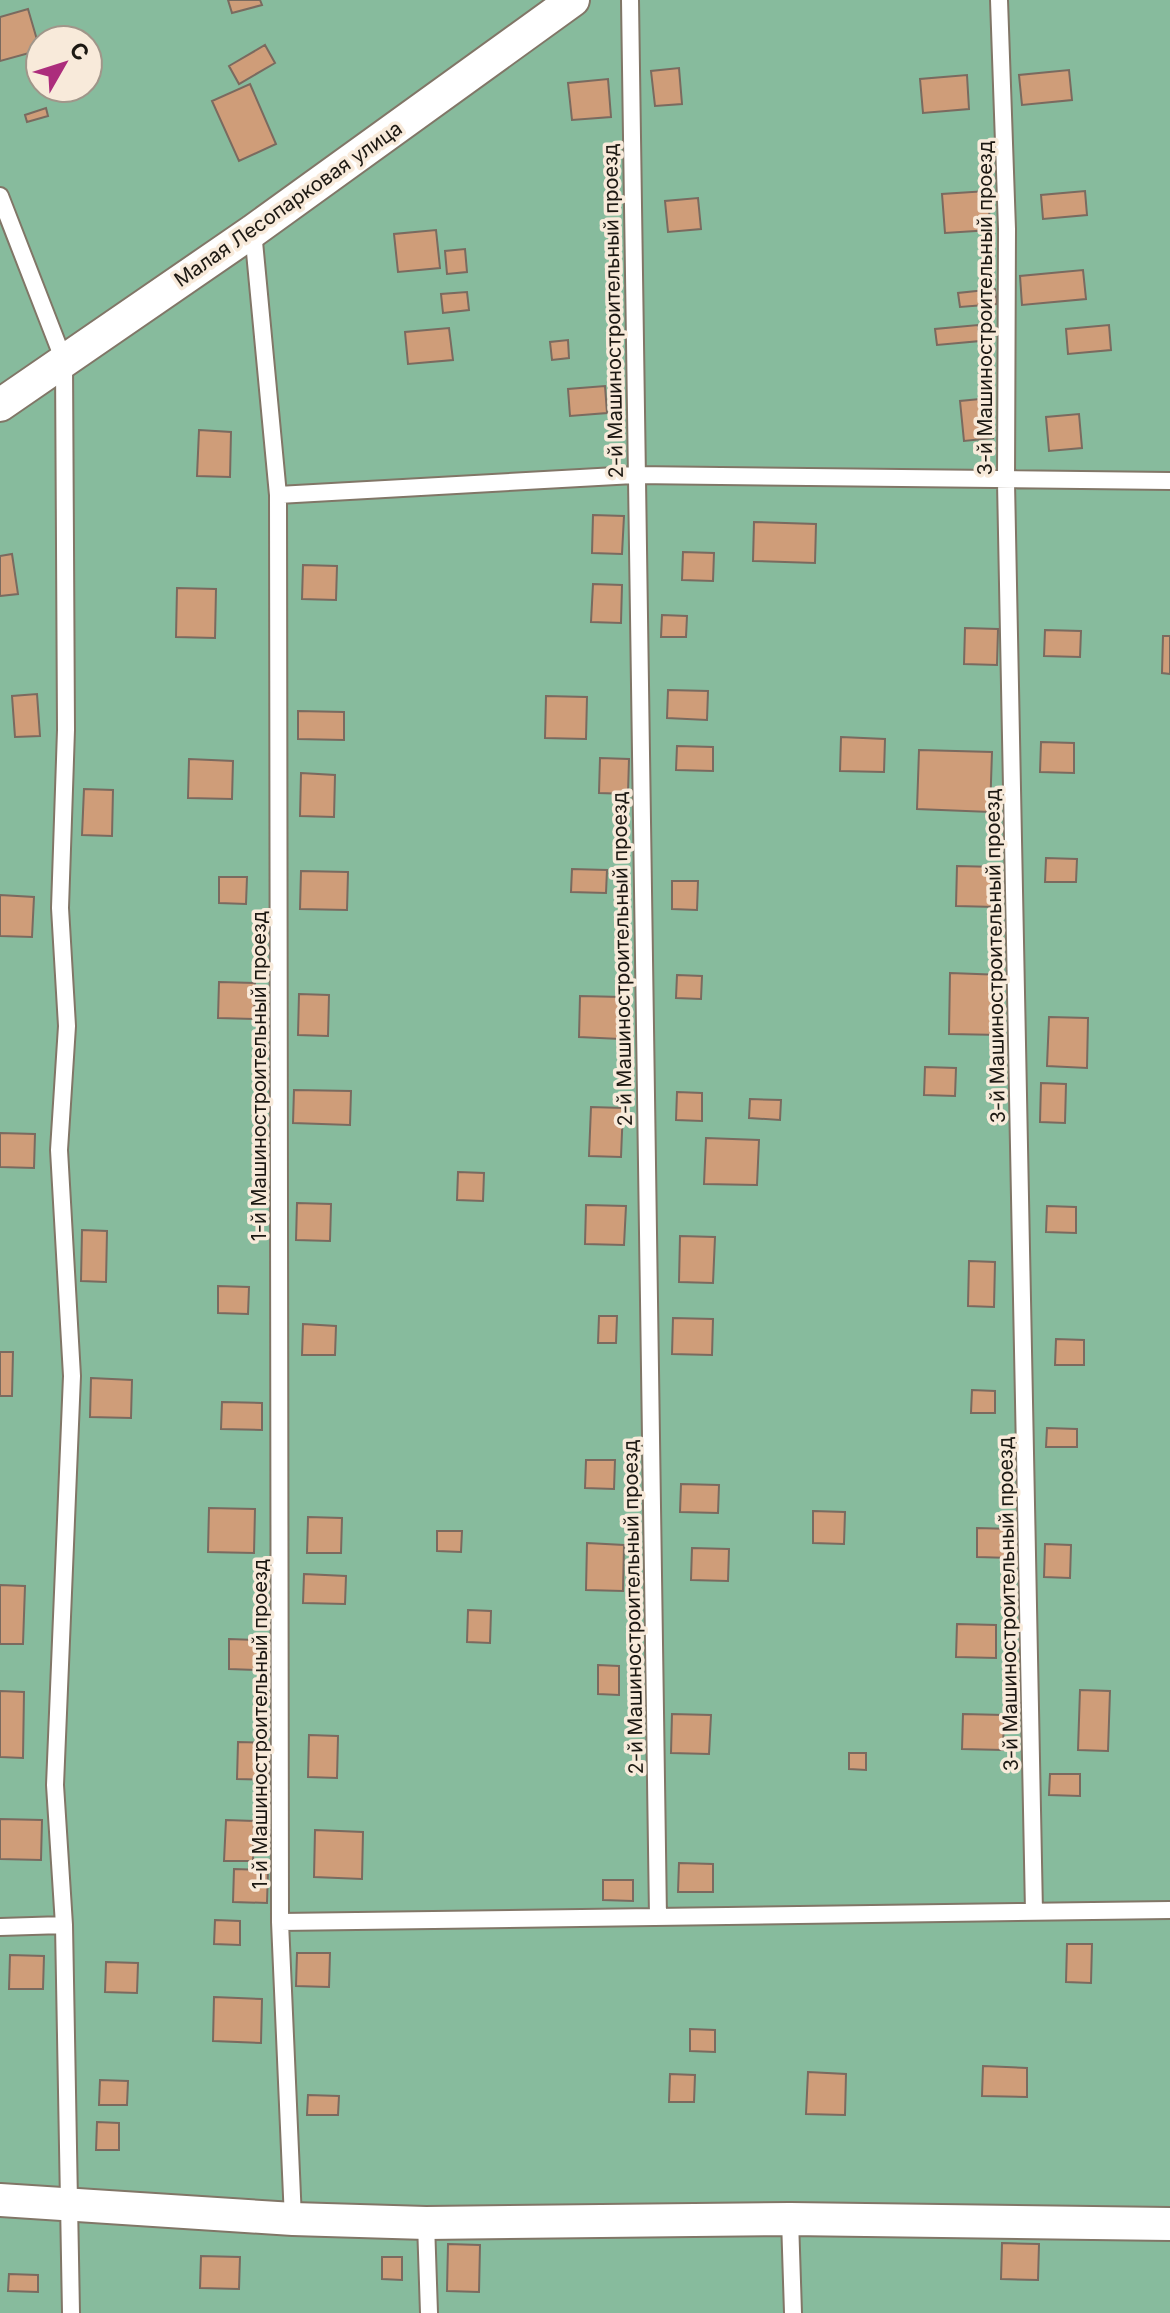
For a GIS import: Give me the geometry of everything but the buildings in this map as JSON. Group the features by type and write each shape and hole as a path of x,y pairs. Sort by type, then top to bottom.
{"street":[{"name":"Малая Лесопарковая улица","path":"0,405 253,231 573,0"},
{"path":"0,2200 293,2219 426,2223 790,2219 1170,2224"}],"lane":[{"name":"2-й Машиностроительный проезд","path":"630,0 634,475 658,1917"},
{"name":"3-й Машиностроительный проезд","path":"999,0 1007,229 1006,482 1034,1912"},
{"path":"0,196 64,361 66,730 60,908 67,1026 59,1150 72,1376 55,1785 64,1925 71,2313"},
{"name":"1-й Машиностроительный проезд","path":"253,231 278,495 280,1922 293,2219"},
{"path":"278,495 634,475 1006,482 1170,481"},
{"path":"280,1922 1170,1910"},
{"path":"0,1927 64,1925"},
{"path":"790,2219 793,2313"},
{"path":"426,2223 429,2313"}],"green space":[{"path":"0,0 1170,0 1170,2313 0,2313"}]}
